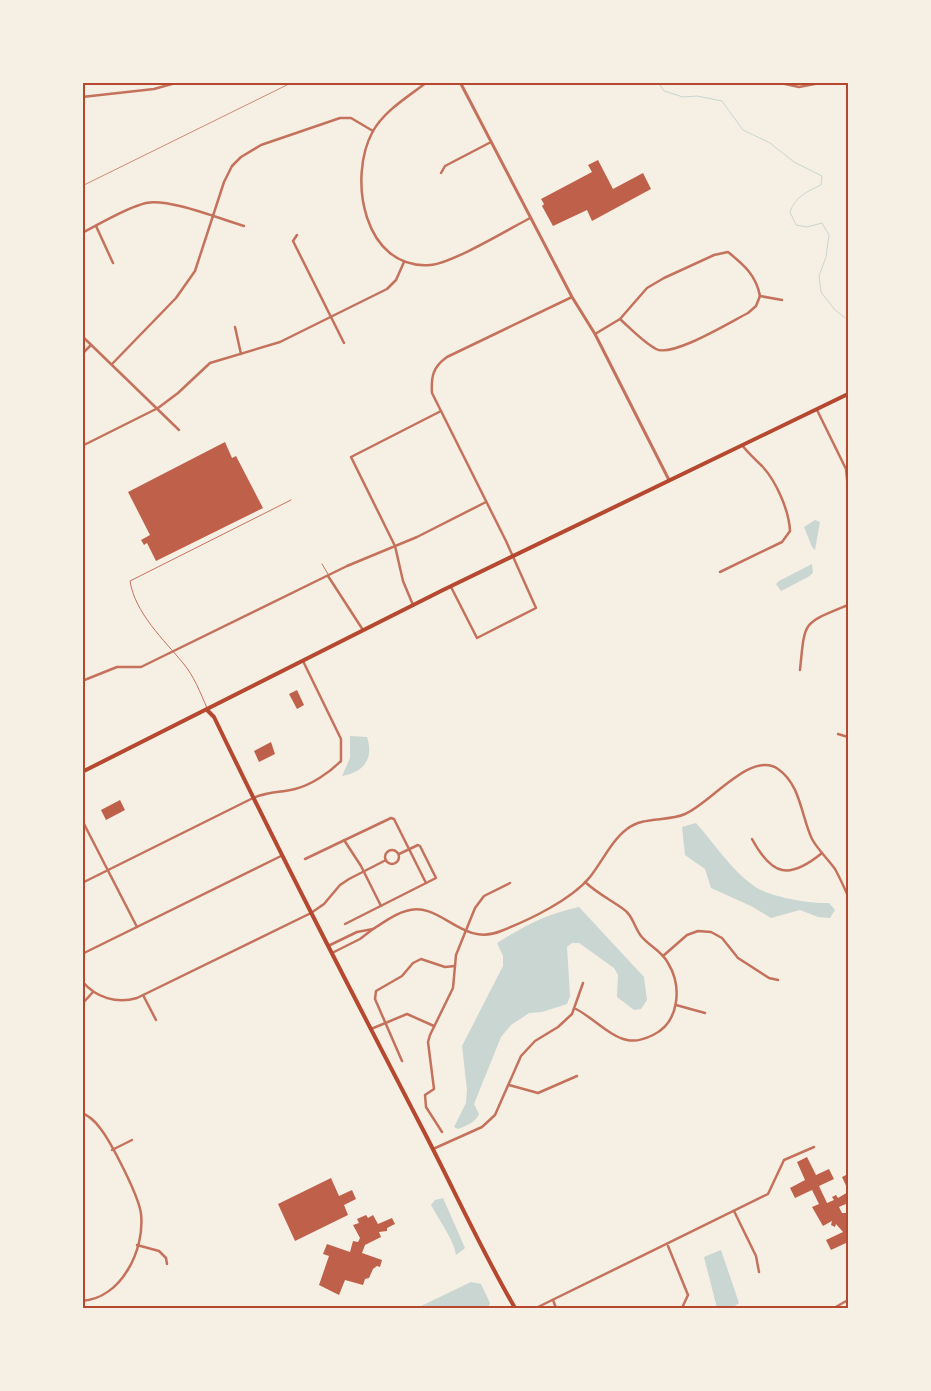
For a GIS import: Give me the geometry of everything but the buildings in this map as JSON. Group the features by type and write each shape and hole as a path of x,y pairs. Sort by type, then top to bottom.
{"main road":[{"path":"82,772 208,711 450,587 848,394"},
{"path":"208,711 214,717 281,856 433,1149 486,1259 515,1308"}],"street":[{"path":"82,97 154,89 179,82"},
{"path":"426,82 391,109 373,131 362,162 360,179 363,200 379,242 387,252 404,262 424,265 439,263 530,218"},
{"path":"460,82 572,297 595,334 670,480"},
{"path":"776,82 799,87 825,82"},
{"path":"112,364 176,298 195,271 224,182 232,166 248,151 340,118 352,118 373,131"},
{"path":"441,173 445,166 491,142"},
{"path":"82,233 140,205 153,202 173,205 244,226"},
{"path":"96,226 114,263"},
{"path":"297,235 293,241 344,343"},
{"path":"595,334 620,319 646,288 714,255 728,252 749,269 758,284 760,296 756,306 748,313 670,350 656,350 620,319"},
{"path":"82,446 158,408 178,393 210,363 280,342 389,288 396,280 404,262"},
{"path":"760,296 782,300"},
{"path":"450,587 474,636 479,638 536,608 513,557 432,393 431,378 436,365 447,357 572,297"},
{"path":"235,327 241,354"},
{"path":"82,336 179,430"},
{"path":"82,354 91,345"},
{"path":"817,410 846,469 848,488"},
{"path":"414,605 403,581 395,546 351,457 441,411"},
{"path":"720,572 782,542 790,531 790,520 784,504 767,473 742,445"},
{"path":"82,681 117,668 141,667 486,502"},
{"path":"328,576 363,630"},
{"path":"800,670 803,632 812,620 848,605"},
{"path":"82,882 253,798 269,792 295,789 329,773 341,761 341,739 303,661"},
{"path":"838,734 848,737"},
{"path":"332,952 360,939 398,914 414,909 431,911 466,932 484,935 500,932 565,899 585,882 622,834 632,825 686,814 746,770 761,764 771,765 788,779 800,800 812,838 834,868 848,896"},
{"path":"305,859 391,818 394,819 426,883"},
{"path":"82,820 138,927"},
{"path":"752,839 766,860 784,870 802,868 822,853"},
{"path":"344,840 364,871 381,906"},
{"path":"345,924 436,878 420,846 418,845 399,854"},
{"path":"395,850 399,854 400,859 390,864 386,860 385,855 395,850"},
{"path":"82,954 281,856"},
{"path":"82,981 93,992 107,998 119,1000 143,995 311,913 324,904 340,885 386,860"},
{"path":"576,1008 618,1036 634,1041 648,1038 665,1028 676,1005 676,981 663,956 641,936 628,912 597,893 585,882"},
{"path":"442,1132 426,1107 424,1098 434,1089 428,1042 453,988 456,955 478,902 489,893 510,883"},
{"path":"328,946 358,932 373,929"},
{"path":"663,956 687,935 698,931 711,932 722,938 738,958 769,978 778,980"},
{"path":"402,1061 375,999 378,989 402,976 413,963 421,959 442,966 455,966"},
{"path":"433,1149 475,1131 489,1122 501,1107 516,1064 527,1048 558,1027 576,1008 583,983"},
{"path":"82,1004 93,992"},
{"path":"143,995 156,1020"},
{"path":"676,1005 705,1013"},
{"path":"371,1029 402,1015 411,1015 434,1026"},
{"path":"509,1085 538,1093 577,1076"},
{"path":"82,1113 101,1129 112,1150 140,1208 141,1227 131,1264 119,1281 104,1294 82,1300"},
{"path":"112,1150 132,1140"},
{"path":"536,1308 768,1194 784,1160 814,1147"},
{"path":"734,1211 756,1256 760,1272"},
{"path":"137,1245 159,1251 166,1258 167,1264"},
{"path":"667,1245 688,1295 682,1308"},
{"path":"552,1300 556,1308"},
{"path":"834,1308 848,1300"}],"lane":[{"path":"208,711 196,683 183,663 172,652 147,618 130,581 291,500"},
{"path":"322,564 328,576"}],"shaded area":[{"path":"815,520 820,522 815,550 804,527"},
{"path":"812,564 813,573 808,577 781,591 776,584 779,581"},
{"path":"350,736 367,737 369,745 368,758 361,768 342,776 350,758"},
{"path":"696,823 730,864 754,886 790,899 829,903 835,910 830,918 818,917 800,910 771,918 751,906 711,888 705,869 685,855 682,827"},
{"path":"579,907 644,977 647,1000 641,1009 634,1010 617,997 618,975 614,968 579,943 572,943 567,947 570,996 567,1004 542,1012 529,1013 511,1025 501,1037 474,1104 479,1114 478,1117 464,1127 458,1129 454,1127 466,1103 467,1090 462,1046 503,966 503,956 497,943 536,921"},
{"path":"443,1198 465,1248 456,1255 449,1237 431,1205 435,1200"},
{"path":"721,1250 739,1303 732,1308 717,1308 704,1257"},
{"path":"471,1282 481,1284 490,1303 488,1308 417,1308"}],"waterway":[{"path":"658,82 664,91 683,97 697,96 722,101 743,130 770,143 794,162 822,176 821,185 798,199 790,212 796,225 807,227 822,223 829,235 826,257 819,276 821,292 835,310 848,320"}],"railway":[{"path":"82,186 293,82"}]}
